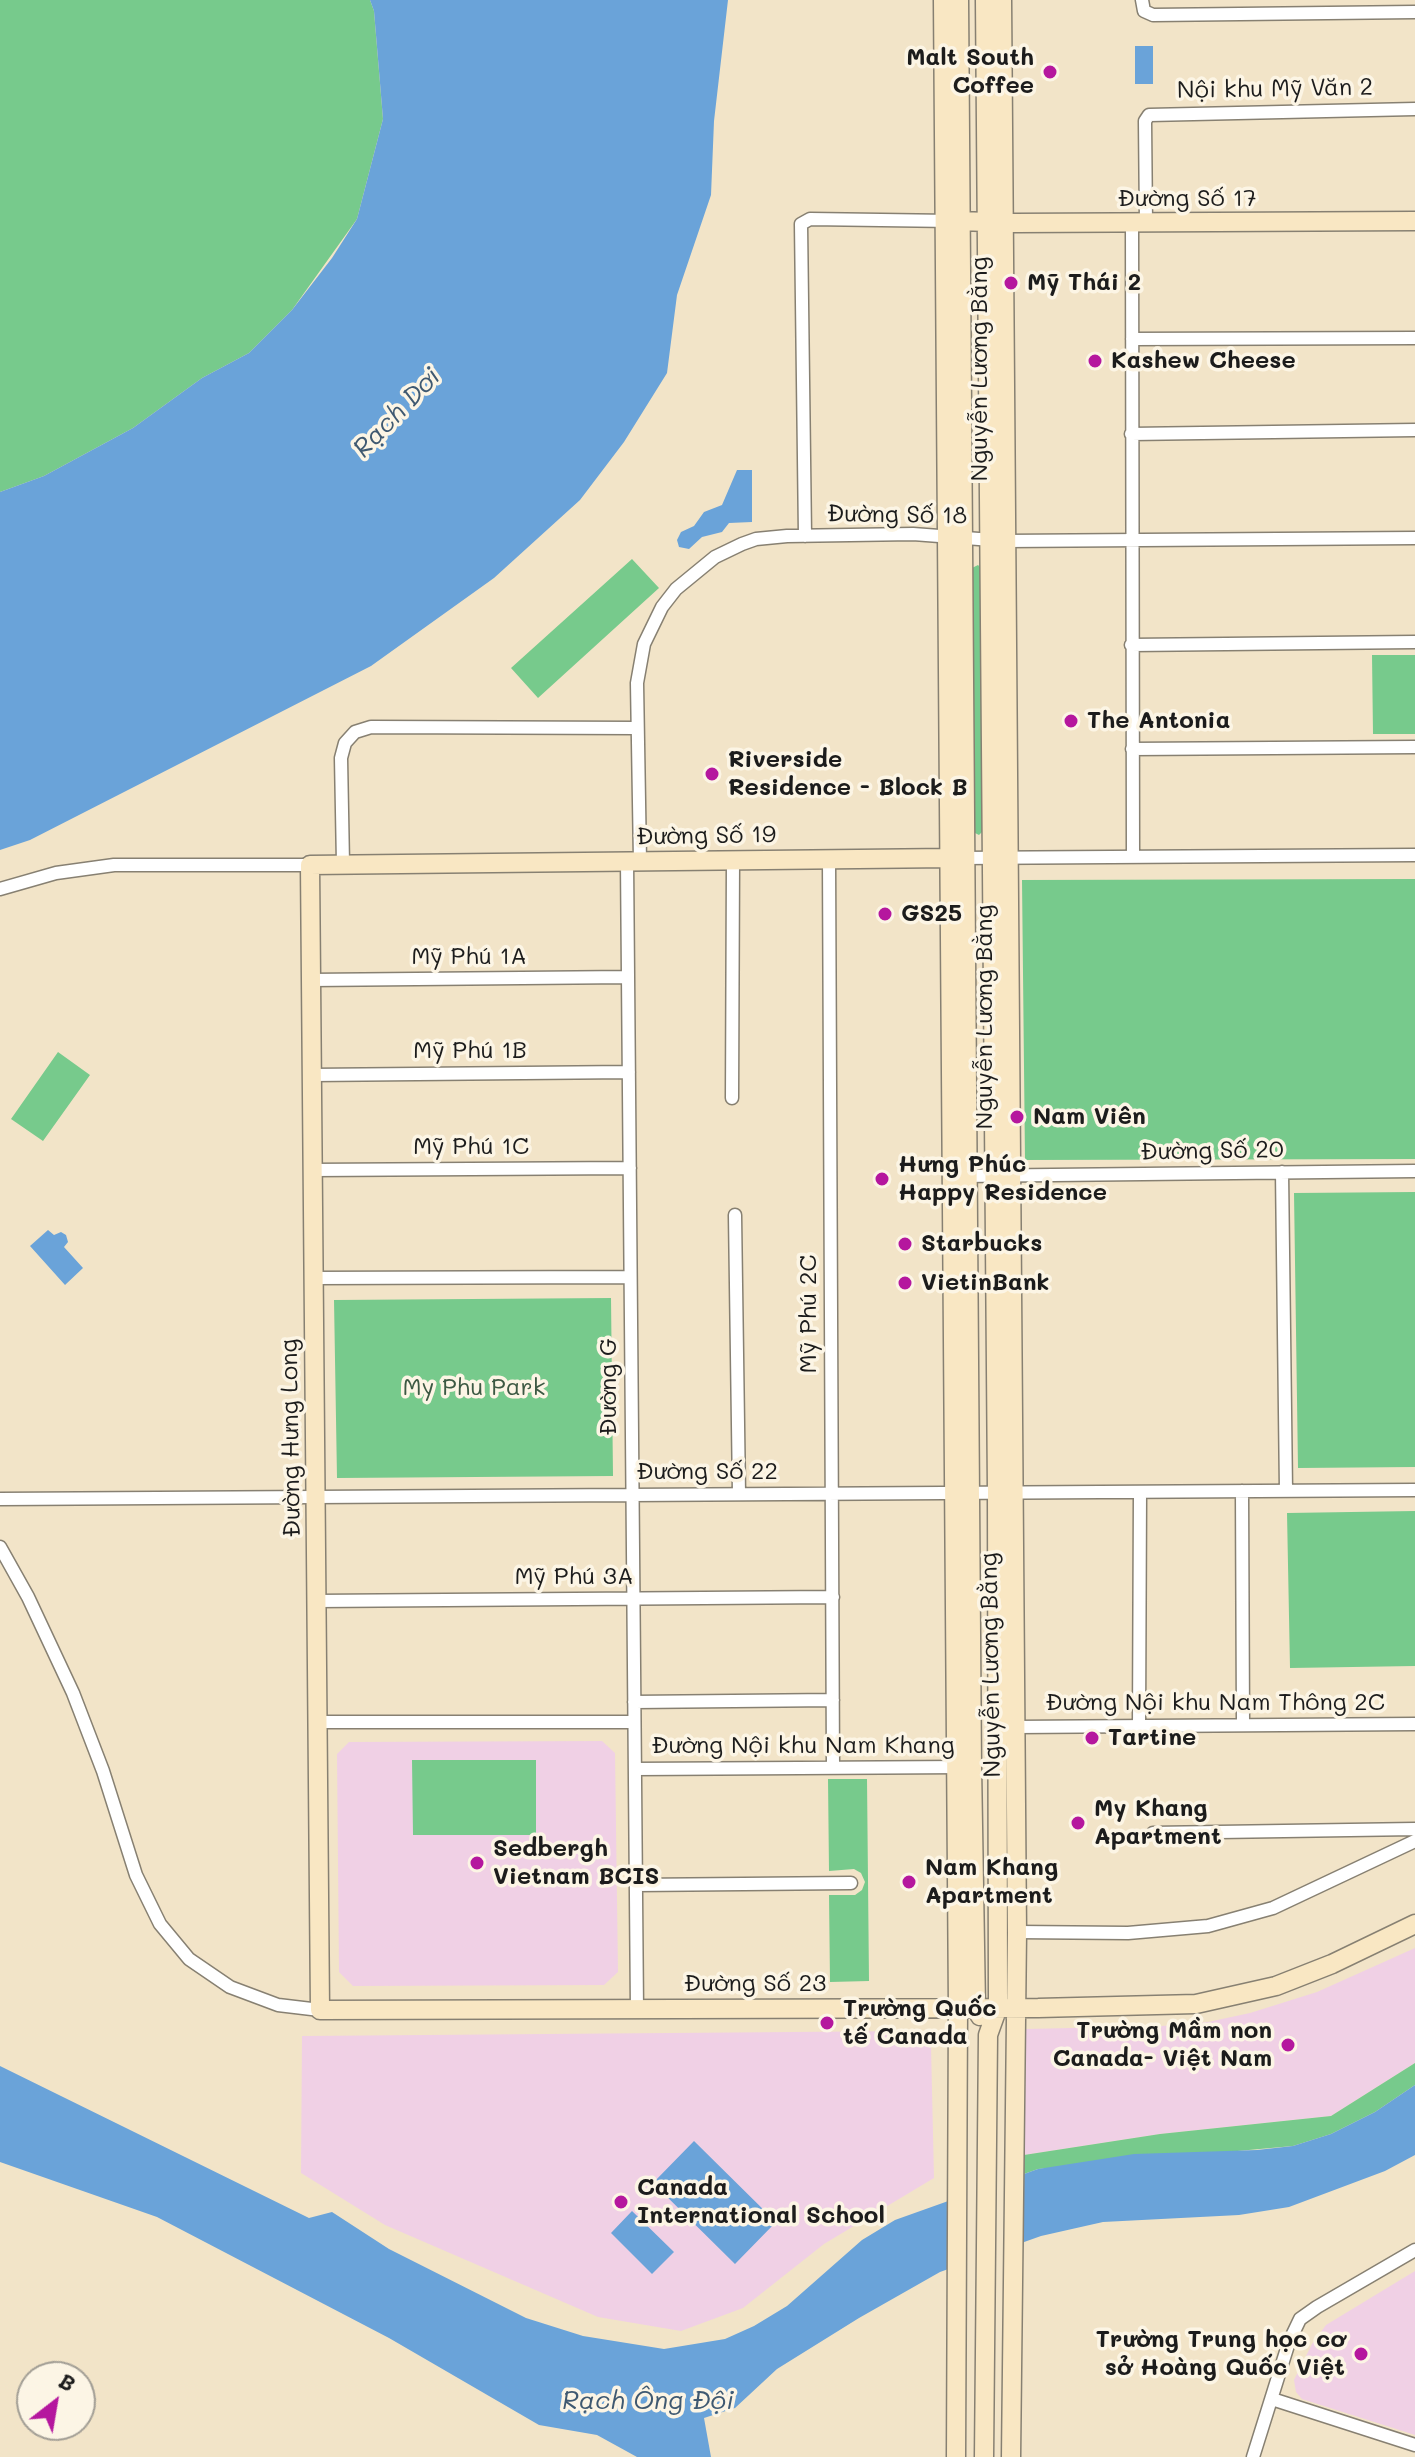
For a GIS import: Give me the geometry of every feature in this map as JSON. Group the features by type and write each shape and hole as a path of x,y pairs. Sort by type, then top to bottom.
{"main road":[{"name":"Nguyễn Lương Bằng","path":"943,0 952,221 967,2007 958,2129 956,2457"},
{"name":"Nguyễn Lương Bằng","path":"952,221 959,0"},
{"name":"Nguyễn Lương Bằng","path":"985,0 995,223"},
{"name":"Nguyễn Lương Bằng","path":"1002,0 995,223 1007,2008 1014,2129 1011,2457"},
{"name":"Đường Số 17","path":"952,221 1415,221"},
{"name":"Đường Số 19","path":"310,865 957,858"},
{"name":"Đường Hưng Long","path":"310,865 320,2010"},
{"name":"Nguyễn Lương Bằng","path":"984,2457 988,2035 1007,2008 1017,1932 1016,1727 1005,1492"},
{"name":"Đường Số 23","path":"320,2010 1169,2006 1224,1999 1276,1986 1415,1924"},
{"name":"Nguyễn Lương Bằng","path":"967,2007 988,2035"}],"street":[{"path":"1142,0 1144,11 1153,15 1415,12"},
{"name":"Nội khu Mỹ Văn 2","path":"1139,223 1145,121 1149,115 1415,109"},
{"path":"805,536 801,224 807,219 952,221"},
{"path":"1133,857 1131,434 1132,339 1139,223"},
{"path":"1132,339 1415,338"},
{"path":"1131,434 1415,430"},
{"name":"Đường Số 18","path":"633,861 637,683 641,654 655,619 676,589 715,557 742,544 772,537 913,534 997,540 1415,538"},
{"path":"1131,645 1415,642"},
{"path":"343,864 342,751 355,732 371,727 637,728"},
{"path":"1132,749 1415,747"},
{"name":"Đường Số 19","path":"957,858 1415,855"},
{"name":"Mỹ Phú 2C","path":"829,859 833,1768"},
{"path":"732,1098 733,860"},
{"name":"Đường G","path":"633,861 628,977 637,2009"},
{"name":"Đường Số 19","path":"0,889 56,873 114,865 310,865"},
{"name":"Mỹ Phú 1A","path":"310,980 628,977"},
{"name":"Mỹ Phú 1B","path":"311,1075 629,1072"},
{"name":"Mỹ Phú 1C","path":"312,1170 630,1168"},
{"name":"Đường Số 20","path":"959,1176 1415,1171"},
{"path":"1282,1172 1286,1491"},
{"path":"735,1215 739,1494"},
{"path":"313,1278 630,1277"},
{"name":"Đường Số 22","path":"0,1499 1415,1490"},
{"path":"1242,1491 1243,1725"},
{"path":"1139,1726 1140,1492"},
{"path":"0,1547 28,1597 73,1693 103,1771 136,1875 160,1924 189,1959 223,1983 263,2001 320,2010"},
{"name":"Mỹ Phú 3A","path":"316,1601 833,1597"},
{"path":"634,1702 833,1700"},
{"path":"317,1722 634,1722"},
{"name":"Đường Nội khu Nam Thông 2C","path":"1016,1727 1415,1724"},
{"name":"Đường Nội khu Nam Khang","path":"635,1769 964,1766"},
{"path":"1153,1833 1415,1829"},
{"path":"1017,1932 1128,1933 1208,1926 1273,1908 1415,1841"},
{"path":"636,1885 851,1883"},
{"path":"1253,2457 1289,2342 1300,2319 1415,2250"},
{"path":"1272,2399 1415,2445"}],"shaded area":[{"name":"Sedbergh Vietnam BCIS","path":"602,1741 615,1753 618,1972 604,1985 353,1986 339,1972 337,1754 349,1742"},
{"name":"Trường Mầm non Canada- Việt Nam","path":"1415,1948 1415,2063 1331,2116 1160,2134 1024,2155 1026,2029 1208,2022 1250,2013 1317,1992"},
{"name":"Canada International School","path":"916,2031 931,2046 934,2178 824,2244 743,2308 681,2331 598,2317 385,2225 301,2173 302,2036"},
{"name":"Trường Trung học cơ sở Hoàng Quốc Việt","path":"1415,2271 1415,2435 1302,2399 1296,2392 1294,2380 1312,2344 1326,2325"}],"green space":[{"path":"0,0 370,0 374,11 383,119 357,219 292,310 249,353 202,378 133,428 44,476 0,492"},
{"path":"632,559 659,588 538,698 511,668"},
{"path":"978,565 981,568 983,831 979,835 973,832 972,568"},
{"path":"1372,655 1415,655 1415,734 1373,734"},
{"path":"1415,879 1415,1159 1025,1160 1022,880"},
{"path":"58,1052 90,1075 43,1141 11,1119"},
{"path":"1415,1192 1415,1467 1298,1468 1294,1193"},
{"name":"My Phu Park","path":"611,1298 613,1476 337,1478 334,1300"},
{"path":"1415,1511 1415,1666 1290,1668 1287,1513"},
{"path":"412,1760 536,1760 536,1835 413,1835"},
{"path":"828,1779 867,1779 869,1981 830,1982 829,1895 855,1895 862,1890 865,1882 861,1873 854,1869 829,1871"},
{"path":"1415,2063 1415,2085 1375,2112 1331,2134 1293,2146 1038,2169 1024,2174 1024,2155 1160,2134 1331,2116"}],"water":[{"name":"Rạch Dơi","path":"370,0 728,0 714,121 711,195 677,295 667,373 624,442 580,500 494,578 371,666 30,840 0,850 0,492 44,476 133,428 202,378 249,353 292,310 332,258 357,219 383,119 374,11"},
{"path":"1135,46 1153,46 1153,84 1135,84"},
{"path":"737,470 752,470 752,522 729,523 722,532 702,537 689,549 679,547 677,540 681,532 694,526 704,512 722,505"},
{"path":"48,1230 54,1235 61,1232 66,1235 68,1242 64,1247 83,1268 65,1285 30,1246"},
{"name":"Rạch Ông Đội","path":"0,2066 309,2218 332,2212 389,2249 526,2318 583,2336 664,2349 725,2339 754,2326 787,2306 862,2240 895,2220 1038,2169 1134,2154 1293,2146 1331,2134 1375,2112 1415,2085 1415,2155 1385,2171 1289,2207 1239,2215 1103,2222 1041,2236 940,2272 777,2369 735,2408 704,2418 711,2457 637,2457 597,2435 539,2425 389,2338 157,2217 0,2162"},
{"path":"694,2141 776,2222 735,2264 653,2183"},
{"path":"632,2211 674,2252 652,2274 611,2233"}],"pier":[{"path":"1024,2170 1023,2246 947,2274 947,2198"}],"place":[{"name":"Malt South Coffee","path":"1050,72"},
{"name":"Mỹ Thái 2","path":"1011,283"},
{"name":"Kashew Cheese","path":"1095,361"},
{"name":"The Antonia","path":"1071,721"},
{"name":"Riverside Residence - Block B","path":"712,774"},
{"name":"GS25","path":"885,914"},
{"name":"Nam Viên","path":"1017,1117"},
{"name":"Hưng Phúc Happy Residence","path":"882,1179"},
{"name":"Starbucks","path":"905,1244"},
{"name":"VietinBank","path":"905,1283"},
{"name":"Tartine","path":"1092,1738"},
{"name":"My Khang Apartment","path":"1078,1823"},
{"name":"Sedbergh Vietnam BCIS","path":"477,1863"},
{"name":"Nam Khang Apartment","path":"909,1882"},
{"name":"Trường Quốc tế Canada","path":"827,2023"},
{"name":"Trường Mầm non Canada- Việt Nam","path":"1288,2045"},
{"name":"Canada International School","path":"621,2202"},
{"name":"Trường Trung học cơ sở Hoàng Quốc Việt","path":"1361,2354"}]}
